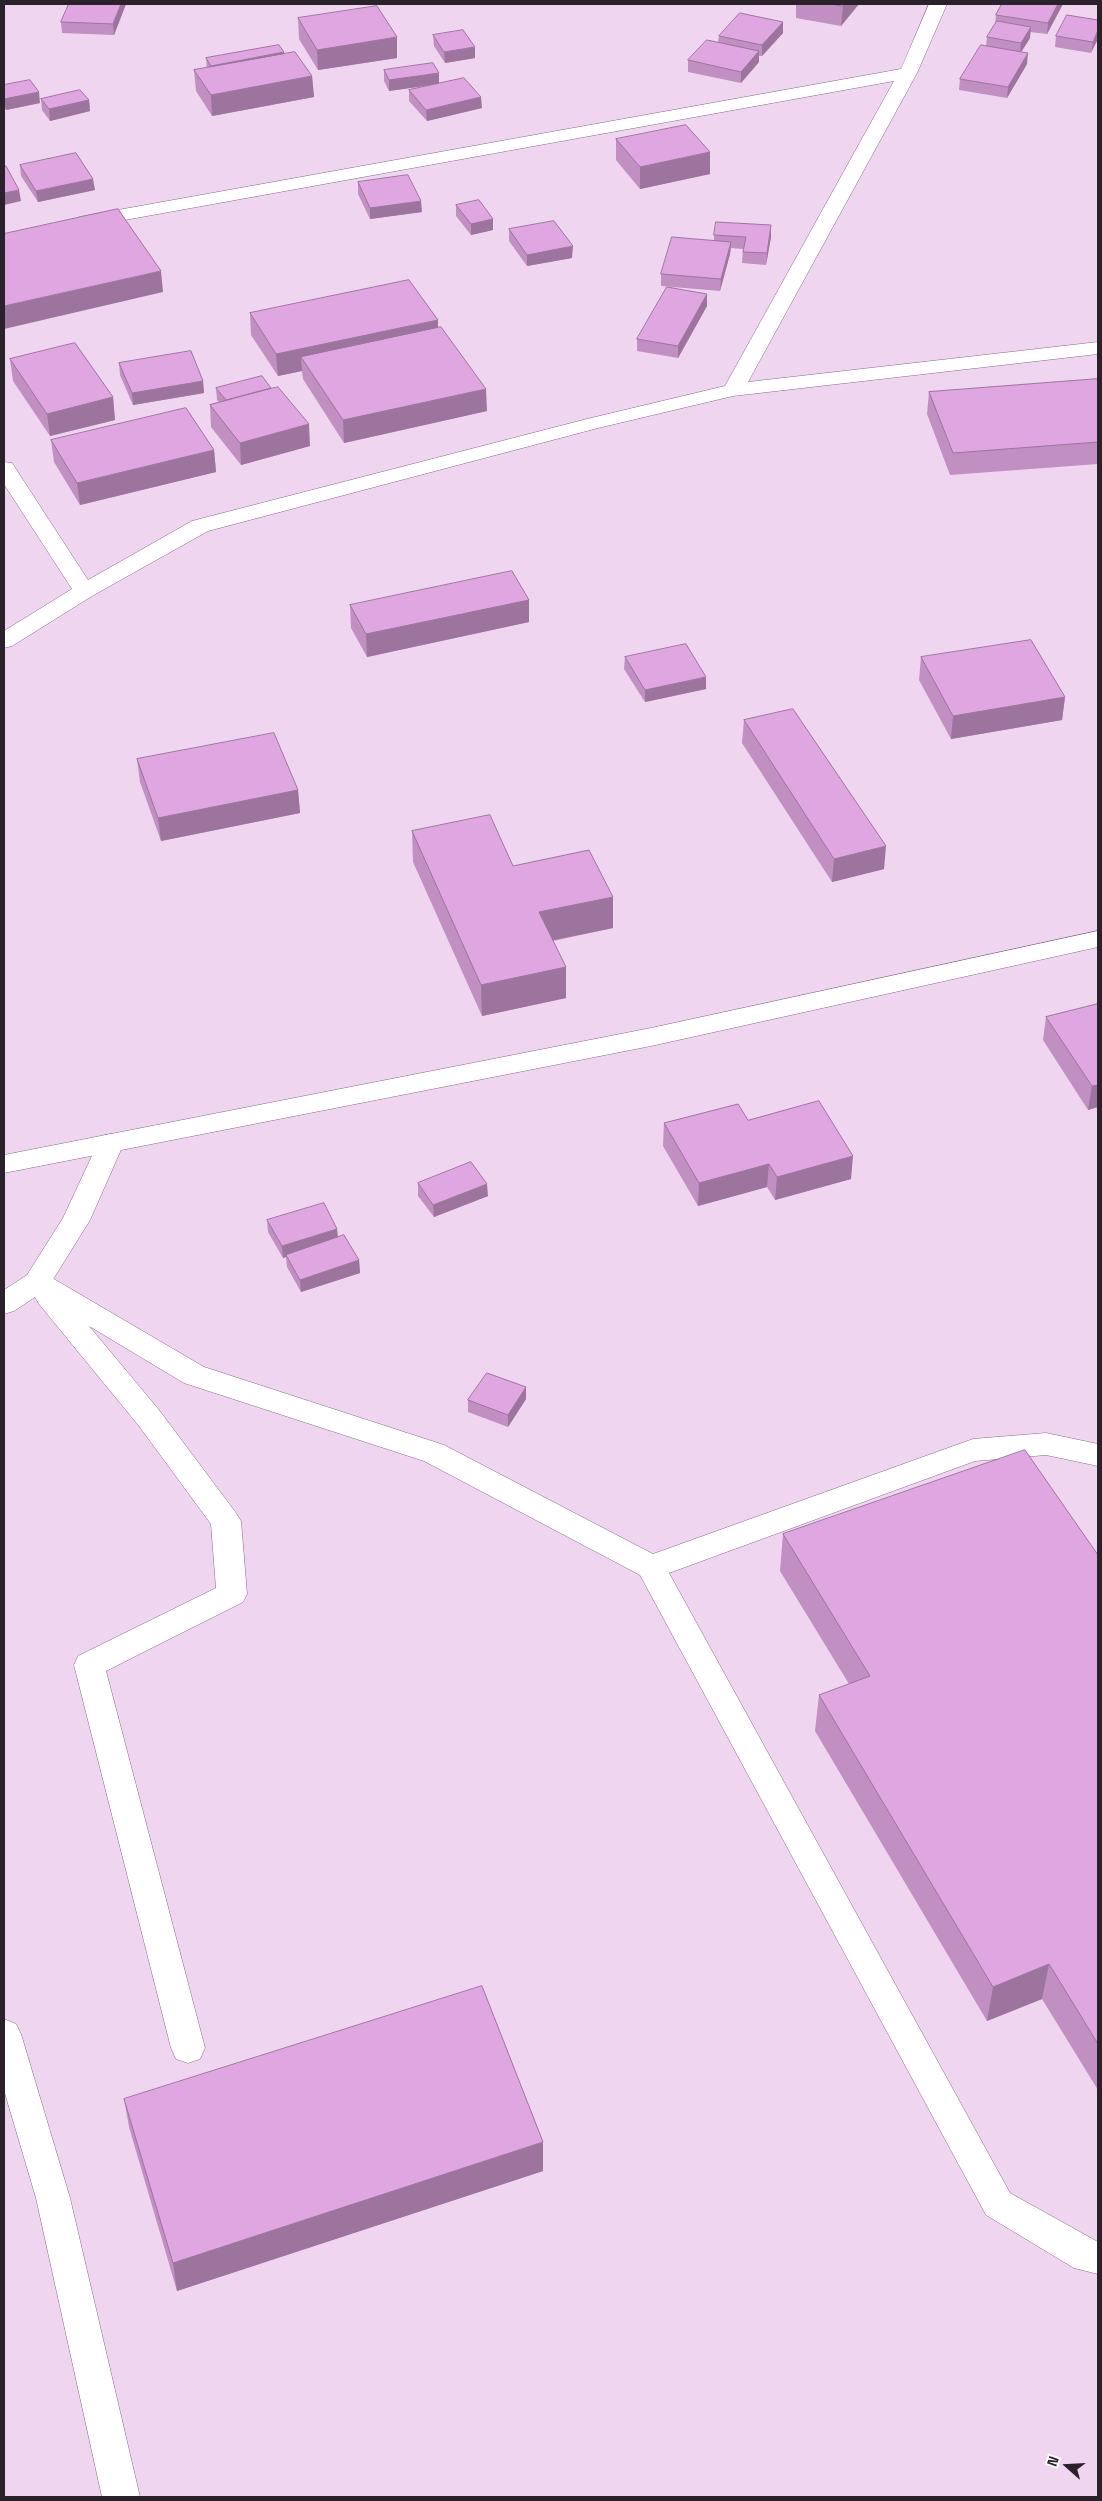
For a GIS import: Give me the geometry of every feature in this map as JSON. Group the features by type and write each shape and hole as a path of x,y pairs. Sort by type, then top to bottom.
{"street":[{"path":"733,390 908,73 938,4"},
{"path":"73,224 908,73"},
{"path":"4,640 84,591 200,526 594,422 733,390 1098,348"},
{"path":"4,468 84,591"},
{"path":"4,1164 650,1037 1098,939"},
{"path":"4,1304 37,1282 76,1220 111,1143"},
{"path":"37,1282 194,1375 434,1453 651,1567 998,2204 1086,2256 1098,2258"},
{"path":"37,1282 149,1418 226,1521 232,1594 89,1665 188,2048"},
{"path":"651,1567 973,1450 1046,1444 1098,1455"},
{"path":"4,2034 52,2198 121,2497"}],"building":[{"path":"69,4 121,4 113,24 61,22"},
{"path":"1002,4 1058,4 1048,23 996,15"},
{"path":"377,6 397,37 317,50 298,18"},
{"path":"740,13 783,22 762,45 719,36"},
{"path":"1067,15 1098,20 1098,30 1093,42 1056,36"},
{"path":"997,21 1031,27 1021,43 987,37"},
{"path":"463,30 475,47 444,52 433,35"},
{"path":"707,40 759,51 741,72 688,60"},
{"path":"279,45 284,52 211,66 206,58"},
{"path":"981,45 1028,53 1008,87 960,79"},
{"path":"295,52 312,76 211,95 194,70"},
{"path":"433,63 439,73 389,80 384,70"},
{"path":"464,78 481,97 426,110 409,90"},
{"path":"30,80 39,92 4,99 4,85"},
{"path":"80,90 89,100 49,109 41,99"},
{"path":"686,125 710,152 640,167 616,139"},
{"path":"76,153 93,179 36,191 20,165"},
{"path":"4,166 6,166 19,190 4,193"},
{"path":"408,175 421,201 370,208 358,182"},
{"path":"479,200 493,219 471,224 456,205"},
{"path":"118,209 161,271 4,306 4,234"},
{"path":"554,221 573,246 527,255 509,229"},
{"path":"716,222 771,225 767,253 743,252 746,237 714,235"},
{"path":"672,237 731,242 721,279 661,274"},
{"path":"409,280 438,320 276,354 250,313"},
{"path":"667,287 707,294 678,346 637,339"},
{"path":"441,327 486,389 343,420 301,357"},
{"path":"75,343 113,397 47,414 10,359"},
{"path":"191,351 203,381 132,393 119,363"},
{"path":"262,376 271,388 226,400 216,388"},
{"path":"1098,379 1098,442 953,453 929,392"},
{"path":"278,387 309,424 240,443 210,405"},
{"path":"186,408 214,450 77,483 51,440"},
{"path":"512,571 529,600 366,634 350,605"},
{"path":"1031,640 1065,697 953,716 921,657"},
{"path":"686,644 706,677 645,690 625,657"},
{"path":"793,709 886,846 834,859 744,720"},
{"path":"274,733 298,790 158,818 137,759"},
{"path":"490,815 513,866 589,850 613,897 539,912 566,967 481,985 412,831"},
{"path":"1098,1004 1098,1085 1092,1086 1046,1017"},
{"path":"819,1101 853,1156 777,1177 769,1164 699,1183 664,1123 738,1104 748,1120"},
{"path":"471,1162 487,1184 433,1205 418,1183"},
{"path":"324,1203 337,1229 282,1246 267,1220"},
{"path":"344,1235 359,1260 300,1280 286,1255"},
{"path":"487,1373 526,1387 508,1415 468,1400"},
{"path":"1025,1450 1098,1555 1098,2044 1049,1964 993,1987 819,1695 870,1676 783,1534"},
{"path":"482,1986 543,2142 173,2263 124,2099"}]}
